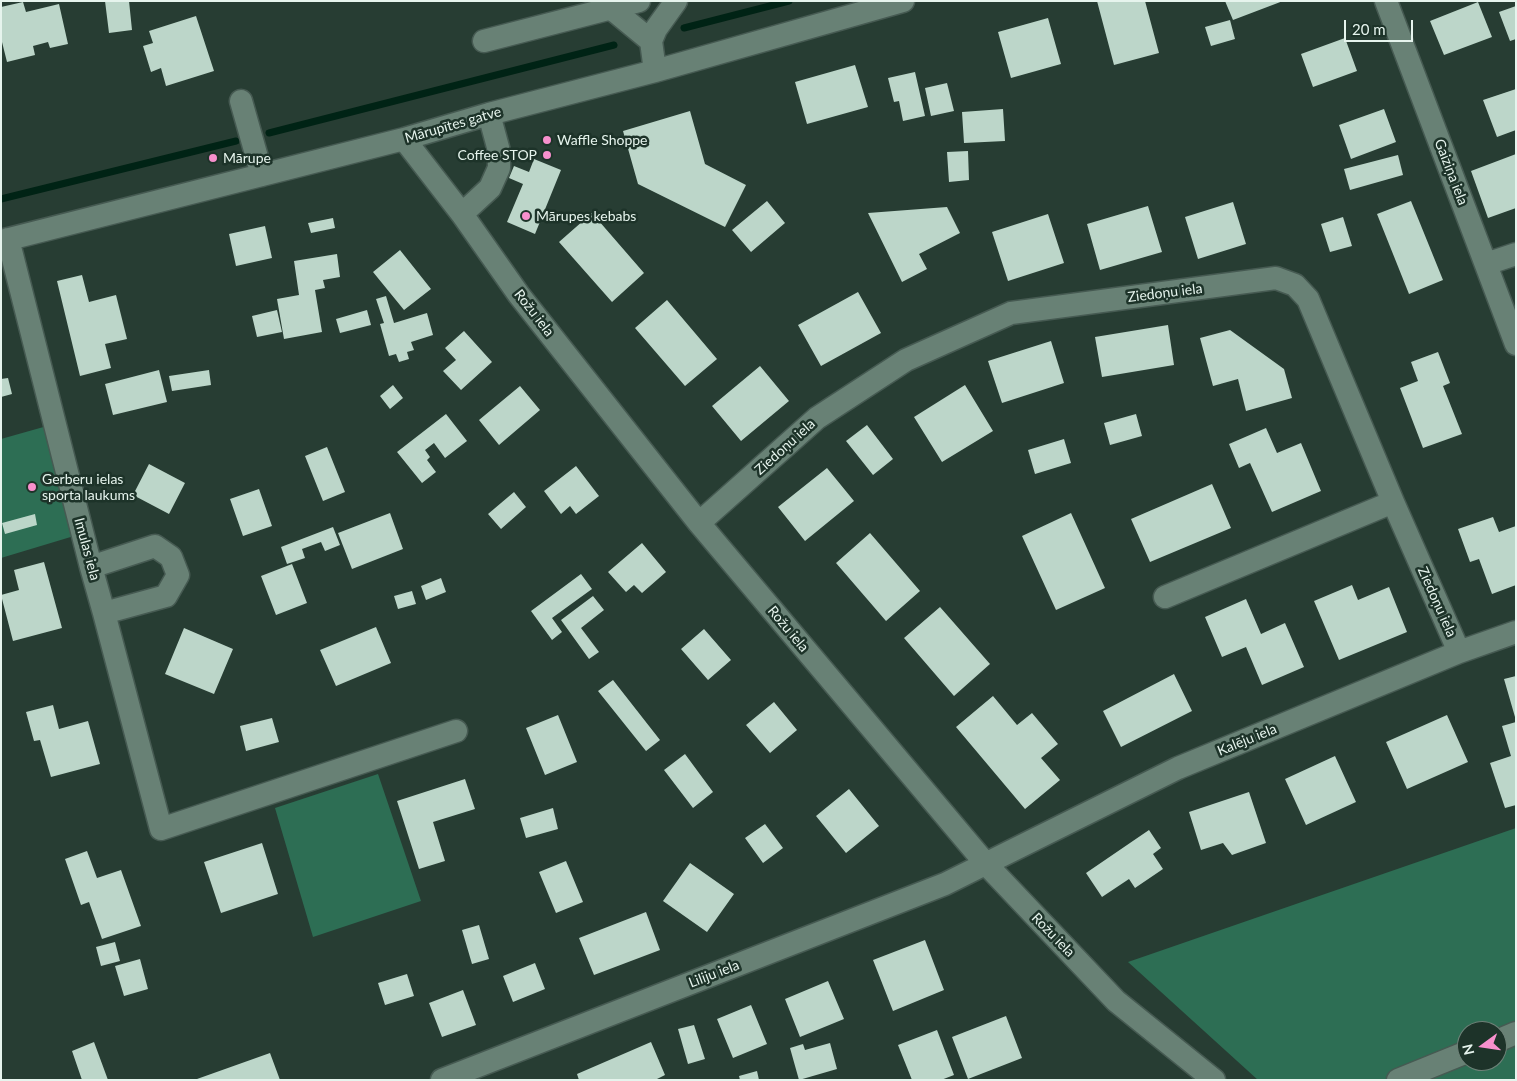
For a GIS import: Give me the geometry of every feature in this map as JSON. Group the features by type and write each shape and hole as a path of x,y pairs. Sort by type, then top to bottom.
{"street":[{"path":"484,41 639,1"},
{"path":"655,71 651,41 656,29 676,1"},
{"name":"Mārupītes gatve","path":"5,240 404,139 903,1"},
{"name":"Gaiziņa iela","path":"1386,1 1516,344"},
{"path":"609,8 651,41"},
{"path":"241,101 262,175"},
{"path":"462,214 490,188 499,168 499,151 489,114"},
{"name":"Rožu iela","path":"404,139 462,214 519,295 699,523 986,864 1116,1000 1214,1080"},
{"name":"Imulas iela","path":"5,240 161,829 456,731"},
{"path":"1486,264 1516,254"},
{"name":"Ziedoņu iela","path":"699,523 817,418 906,360 1011,313 1276,278 1295,285 1308,299 1393,502 1459,652"},
{"path":"1165,597 1393,502"},
{"path":"90,566 155,546 171,557 178,575 166,596 104,613"},
{"name":"Kalēju iela","path":"986,864 1178,768 1459,652 1516,632"},
{"name":"Liliju iela","path":"442,1080 945,884 986,864"},
{"path":"1398,1080 1457,1056"}],"green space":[{"name":"Gerberu ielas sporta laukums","path":"47,426 74,536 1,558 1,439"},
{"path":"378,774 421,901 313,937 275,808"},
{"path":"1516,828 1516,1080 1258,1080 1128,962"}],"building":[{"path":"105,1 129,1 132,30 109,33"},
{"path":"1097,1 1145,1 1159,53 1114,65"},
{"path":"1225,1 1283,1 1233,20"},
{"path":"23,2 26,12 59,4 68,44 50,48 48,42 33,46 35,55 7,62 1,38 1,7"},
{"path":"1478,2 1492,37 1444,55 1430,21"},
{"path":"1516,6 1516,39 1510,41 1499,12"},
{"path":"196,16 214,71 166,86 161,68 151,72 143,46 153,43 149,31"},
{"path":"1048,18 1061,64 1011,78 998,32"},
{"path":"1230,20 1235,39 1211,46 1205,27"},
{"path":"1345,38 1357,71 1313,87 1301,54"},
{"path":"855,65 868,107 807,124 795,82"},
{"path":"915,72 925,116 903,121 899,101 894,102 888,78"},
{"path":"947,83 954,111 931,116 925,88"},
{"path":"1516,89 1516,130 1497,137 1483,100"},
{"path":"1003,109 1005,141 964,143 962,112"},
{"path":"1384,109 1396,142 1351,159 1339,125"},
{"path":"690,111 705,164 746,185 725,227 638,184 623,131"},
{"path":"968,151 969,180 949,182 947,152"},
{"path":"1516,154 1516,208 1488,218 1471,171"},
{"path":"1398,155 1403,175 1350,190 1344,169"},
{"path":"534,159 561,170 535,234 507,222 523,184 509,178 514,166 529,172"},
{"path":"767,201 785,223 751,252 732,230"},
{"path":"1411,201 1443,280 1409,294 1377,214"},
{"path":"1233,202 1246,244 1198,259 1185,217"},
{"path":"1148,206 1162,252 1100,270 1087,224"},
{"path":"947,207 960,233 919,254 927,269 902,282 868,213"},
{"path":"592,213 644,273 612,302 559,242"},
{"path":"1048,214 1064,263 1008,281 992,232"},
{"path":"1343,217 1352,246 1330,252 1321,224"},
{"path":"333,218 335,228 311,233 308,223"},
{"path":"265,226 272,258 236,266 229,234"},
{"path":"400,250 431,289 404,310 373,272"},
{"path":"337,254 340,277 323,280 325,288 315,290 322,332 284,339 277,299 299,295 294,261"},
{"path":"82,275 89,302 116,295 127,339 105,344 111,368 80,376 57,281"},
{"path":"858,292 881,333 821,366 798,325"},
{"path":"386,296 394,323 427,313 433,335 411,342 414,350 407,352 409,359 399,362 396,354 389,356 380,324 384,323 376,299"},
{"path":"667,300 717,359 685,386 635,328"},
{"path":"277,310 282,332 257,337 252,316"},
{"path":"367,310 371,325 340,333 336,319"},
{"path":"1168,325 1174,365 1102,377 1095,337"},
{"path":"1230,330 1284,369 1292,398 1246,411 1238,379 1213,386 1200,338"},
{"path":"464,331 492,362 461,390 443,371 456,360 445,348"},
{"path":"1051,341 1064,383 1002,403 988,361"},
{"path":"1438,352 1450,383 1443,386 1462,434 1423,448 1400,388 1418,381 1411,362"},
{"path":"760,366 789,401 741,441 712,406"},
{"path":"159,370 167,402 113,415 105,384"},
{"path":"209,370 211,385 172,391 169,376"},
{"path":"8,378 12,394 1,397 1,379"},
{"path":"393,385 403,398 390,409 380,396"},
{"path":"965,385 993,431 942,462 914,417"},
{"path":"520,386 540,410 499,445 479,420"},
{"path":"446,414 467,441 445,458 434,443 425,450 430,457 427,460 436,472 422,483 397,452"},
{"path":"1136,414 1142,436 1110,445 1104,423"},
{"path":"867,425 893,459 873,475 846,441"},
{"path":"1266,428 1277,453 1301,443 1321,491 1272,512 1250,463 1239,468 1229,444"},
{"path":"1064,439 1071,463 1035,474 1028,450"},
{"path":"327,447 345,492 323,501 305,456"},
{"path":"149,464 185,483 169,514 133,495"},
{"path":"576,466 599,496 576,514 570,506 561,514 544,491"},
{"path":"827,468 854,501 805,541 778,507"},
{"path":"1212,484 1231,528 1150,562 1131,519"},
{"path":"259,489 272,526 243,536 230,499"},
{"path":"514,492 526,507 501,529 488,514"},
{"path":"390,513 403,549 352,569 338,533"},
{"path":"1071,513 1105,588 1056,610 1022,536"},
{"path":"35,514 37,525 5,534 2,523"},
{"path":"1493,517 1499,532 1516,526 1516,585 1492,594 1479,559 1470,562 1458,529"},
{"path":"333,527 340,545 325,551 321,542 302,549 305,558 287,564 281,547"},
{"path":"870,533 920,591 886,621 836,563"},
{"path":"642,543 666,572 642,593 634,585 626,592 608,572"},
{"path":"44,562 62,628 13,641 1,595 19,590 14,570"},
{"path":"292,564 307,603 276,615 261,576"},
{"path":"581,574 592,589 552,618 562,632 552,640 531,611"},
{"path":"441,578 446,592 426,600 421,586"},
{"path":"1352,585 1358,600 1389,587 1407,632 1339,660 1314,601"},
{"path":"412,591 416,604 398,609 394,596"},
{"path":"593,596 604,610 581,628 599,652 589,659 561,620"},
{"path":"1246,599 1261,634 1285,623 1304,667 1262,685 1246,647 1222,657 1205,617"},
{"path":"940,607 990,664 954,696 904,638"},
{"path":"376,627 391,663 336,686 320,650"},
{"path":"184,628 233,649 214,694 165,674"},
{"path":"704,629 731,660 708,680 681,649"},
{"path":"1174,674 1192,711 1121,747 1103,711"},
{"path":"1516,676 1516,717 1515,717 1504,679"},
{"path":"613,680 660,740 646,751 598,691"},
{"path":"993,696 1017,725 1032,713 1058,744 1041,758 1060,780 1025,809 956,727"},
{"path":"774,702 797,730 770,753 746,725"},
{"path":"53,705 59,729 88,721 100,764 51,777 40,740 34,741 26,712"},
{"path":"558,715 577,762 545,775 526,728"},
{"path":"1447,715 1468,762 1407,789 1386,742"},
{"path":"272,718 279,742 246,751 240,726"},
{"path":"1516,722 1516,805 1505,808 1490,763 1511,756 1502,726"},
{"path":"685,754 713,792 693,808 664,770"},
{"path":"1335,756 1356,802 1306,825 1285,779"},
{"path":"465,779 475,809 433,822 445,861 419,869 397,801"},
{"path":"849,789 879,826 846,853 816,816"},
{"path":"1249,792 1266,843 1232,855 1223,843 1201,850 1189,812"},
{"path":"553,808 558,829 526,838 520,818"},
{"path":"765,824 783,848 763,863 745,838"},
{"path":"1149,830 1161,848 1153,854 1163,869 1135,888 1129,879 1102,897 1086,873"},
{"path":"262,843 278,894 221,913 204,862"},
{"path":"87,851 97,878 121,870 141,926 102,939 89,902 81,905 65,859"},
{"path":"566,861 583,902 556,913 539,872"},
{"path":"690,863 734,894 707,932 663,901"},
{"path":"646,912 660,950 594,975 579,938"},
{"path":"479,925 489,959 472,964 462,930"},
{"path":"925,940 944,990 893,1011 873,960"},
{"path":"115,942 120,961 101,966 96,947"},
{"path":"140,959 148,989 124,996 115,966"},
{"path":"535,963 545,989 513,1002 503,976"},
{"path":"407,974 414,996 385,1005 378,983"},
{"path":"828,981 844,1019 800,1037 785,999"},
{"path":"463,990 476,1025 442,1037 429,1003"},
{"path":"751,1005 767,1044 733,1058 717,1019"},
{"path":"1006,1016 1022,1058 968,1079 952,1037"},
{"path":"694,1025 705,1059 688,1064 678,1029"},
{"path":"937,1030 954,1075 941,1080 912,1080 898,1045"},
{"path":"94,1042 108,1080 82,1080 72,1051"},
{"path":"651,1042 665,1075 655,1080 579,1080 577,1074"},
{"path":"830,1043 837,1069 799,1080 790,1048 803,1044 805,1050"},
{"path":"270,1053 280,1080 197,1080 197,1079"},
{"path":"757,1071 759,1080 740,1080 739,1076"}],"waterway":[{"path":"684,28 789,1"},
{"path":"269,133 614,45"},
{"path":"1,199 236,141"}],"place":[{"name":"Waffle Shoppe","path":"547,140"},
{"name":"Coffee STOP","path":"547,155"},
{"name":"Mārupe","path":"213,158"},
{"name":"Mārupes kebabs","path":"526,216"},
{"name":"Gerberu ielas sporta laukums","path":"32,487"}]}
